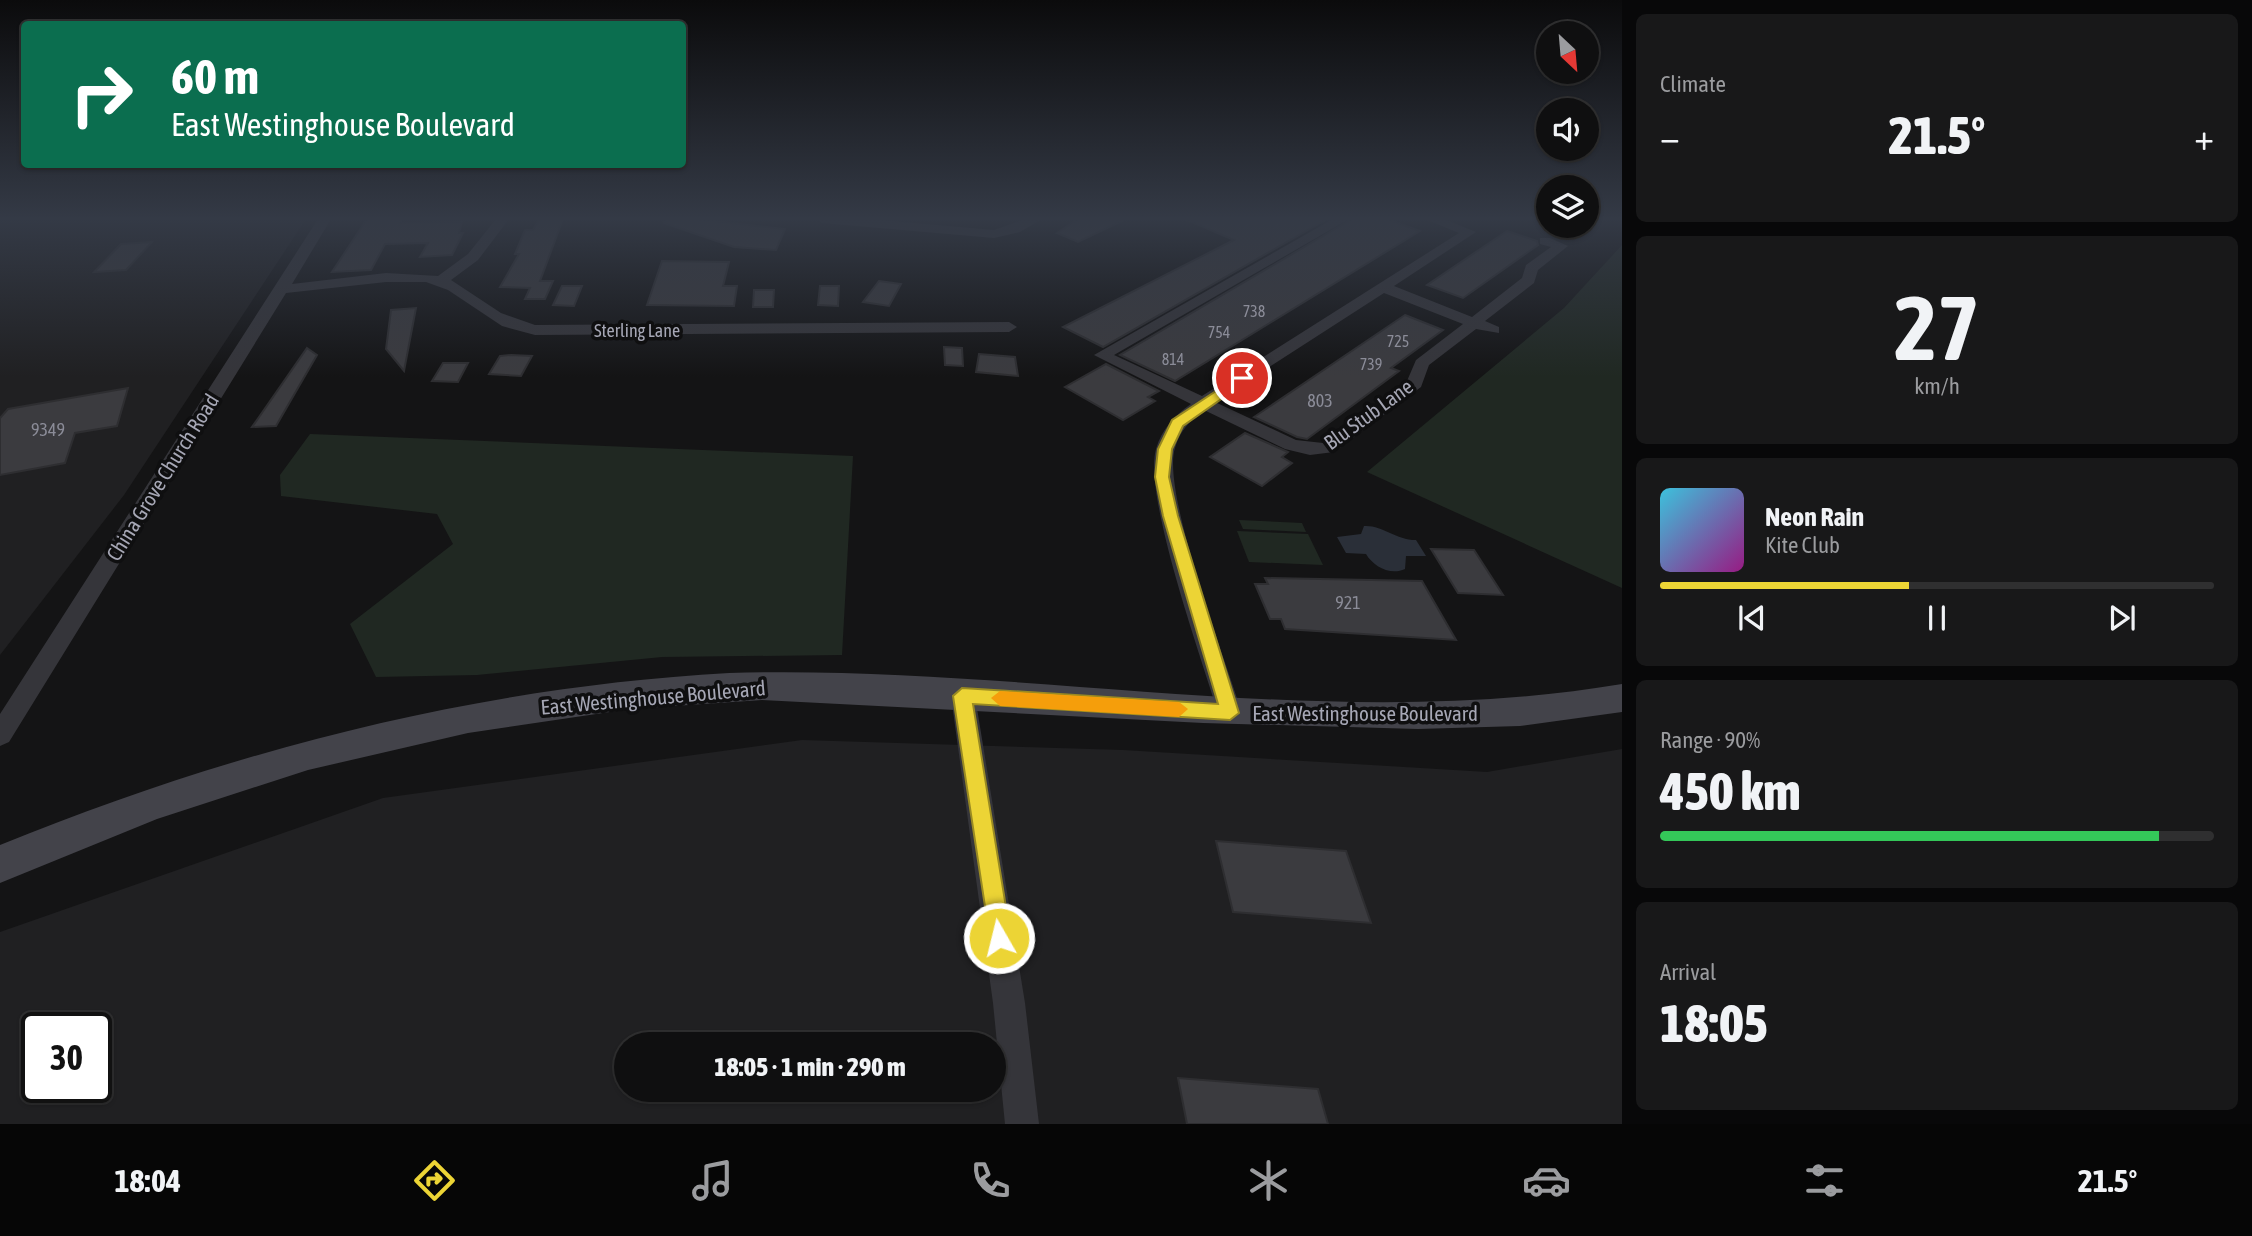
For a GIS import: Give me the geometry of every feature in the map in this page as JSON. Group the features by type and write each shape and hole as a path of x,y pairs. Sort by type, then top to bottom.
{"main road":[{"name":"East Westinghouse Boulevard","path":"0,864 122,814 244,773 357,741 465,717 583,700 759,685 1230,713 1458,715 1520,712 1622,698"}],"street":[{"name":"China Grove Church Road","path":"0,736 291,271"},
{"path":"440,281 453,271"},
{"name":"Blu Stub Lane","path":"1250,271 1102,355 1291,445 1310,449 1328,448 1415,383 1422,363 1529,281 1530,271"},
{"path":"1230,713 1170,516 1162,477 1165,449 1177,423 1204,402 1407,271"},
{"name":"Sterling Lane","path":"280,289 415,277 440,281 497,319 509,325 535,330 1009,327"},
{"path":"1383,287 1493,330"},
{"path":"962,696 1009,1003 1022,1124"}],"shaded area":[{"path":"0,271 271,271 124,495 0,655"},
{"path":"1598,271 1622,271 1622,588 1367,472 1564,308"},
{"path":"310,434 853,456 842,655 662,657 477,675 376,677 350,624 453,544 437,514 281,496 280,475"},
{"path":"1239,520 1302,523 1306,532 1243,529"},
{"path":"1364,526 1416,540 1426,556 1406,556 1405,569 1394,571 1377,566 1366,554 1346,553 1337,537 1361,534"},
{"path":"1237,531 1308,534 1323,565 1249,562"},
{"path":"802,740 1123,750 1487,772 1622,749 1622,1124 0,1124 0,932 383,798"}],"building":[{"path":"509,271 544,271 540,281 553,281 545,299 525,299 530,288 500,287"},
{"path":"658,271 727,271 723,286 737,286 734,306 647,305"},
{"path":"1172,271 1235,271 1103,347 1063,327"},
{"path":"1263,271 1354,271 1175,381 1120,355"},
{"path":"1447,271 1501,271 1463,298 1427,285"},
{"path":"879,281 901,284 889,306 863,302"},
{"path":"562,286 582,286 574,306 553,305"},
{"path":"820,286 839,286 838,306 818,305"},
{"path":"754,290 774,290 773,307 753,307"},
{"path":"416,308 404,371 386,349 391,310"},
{"path":"1405,315 1443,330 1391,368 1399,371 1307,439 1254,417"},
{"path":"944,347 962,348 963,366 945,365"},
{"path":"307,348 317,355 276,426 252,427"},
{"path":"979,354 1015,357 1018,376 976,372"},
{"path":"500,356 532,356 521,376 489,374"},
{"path":"443,363 468,363 458,382 432,381"},
{"path":"1106,364 1159,391 1148,397 1155,401 1123,420 1065,387"},
{"path":"128,388 117,426 75,433 65,463 0,475 0,418 8,409"},
{"path":"1245,433 1288,452 1282,457 1292,463 1262,486 1210,457"},
{"path":"1431,549 1474,550 1503,595 1458,593"},
{"path":"1265,578 1422,581 1456,640 1285,629 1281,619 1270,619 1255,584 1268,584"},
{"path":"1216,841 1346,851 1371,923 1233,912"},
{"path":"1178,1078 1318,1089 1328,1124 1187,1124"}],"slow traffic":[{"path":"1000,698 1179,709"}],"route":[{"path":"999,938 982,811 962,696 1230,713 1170,516 1162,477 1165,449 1177,423 1242,378"}]}
